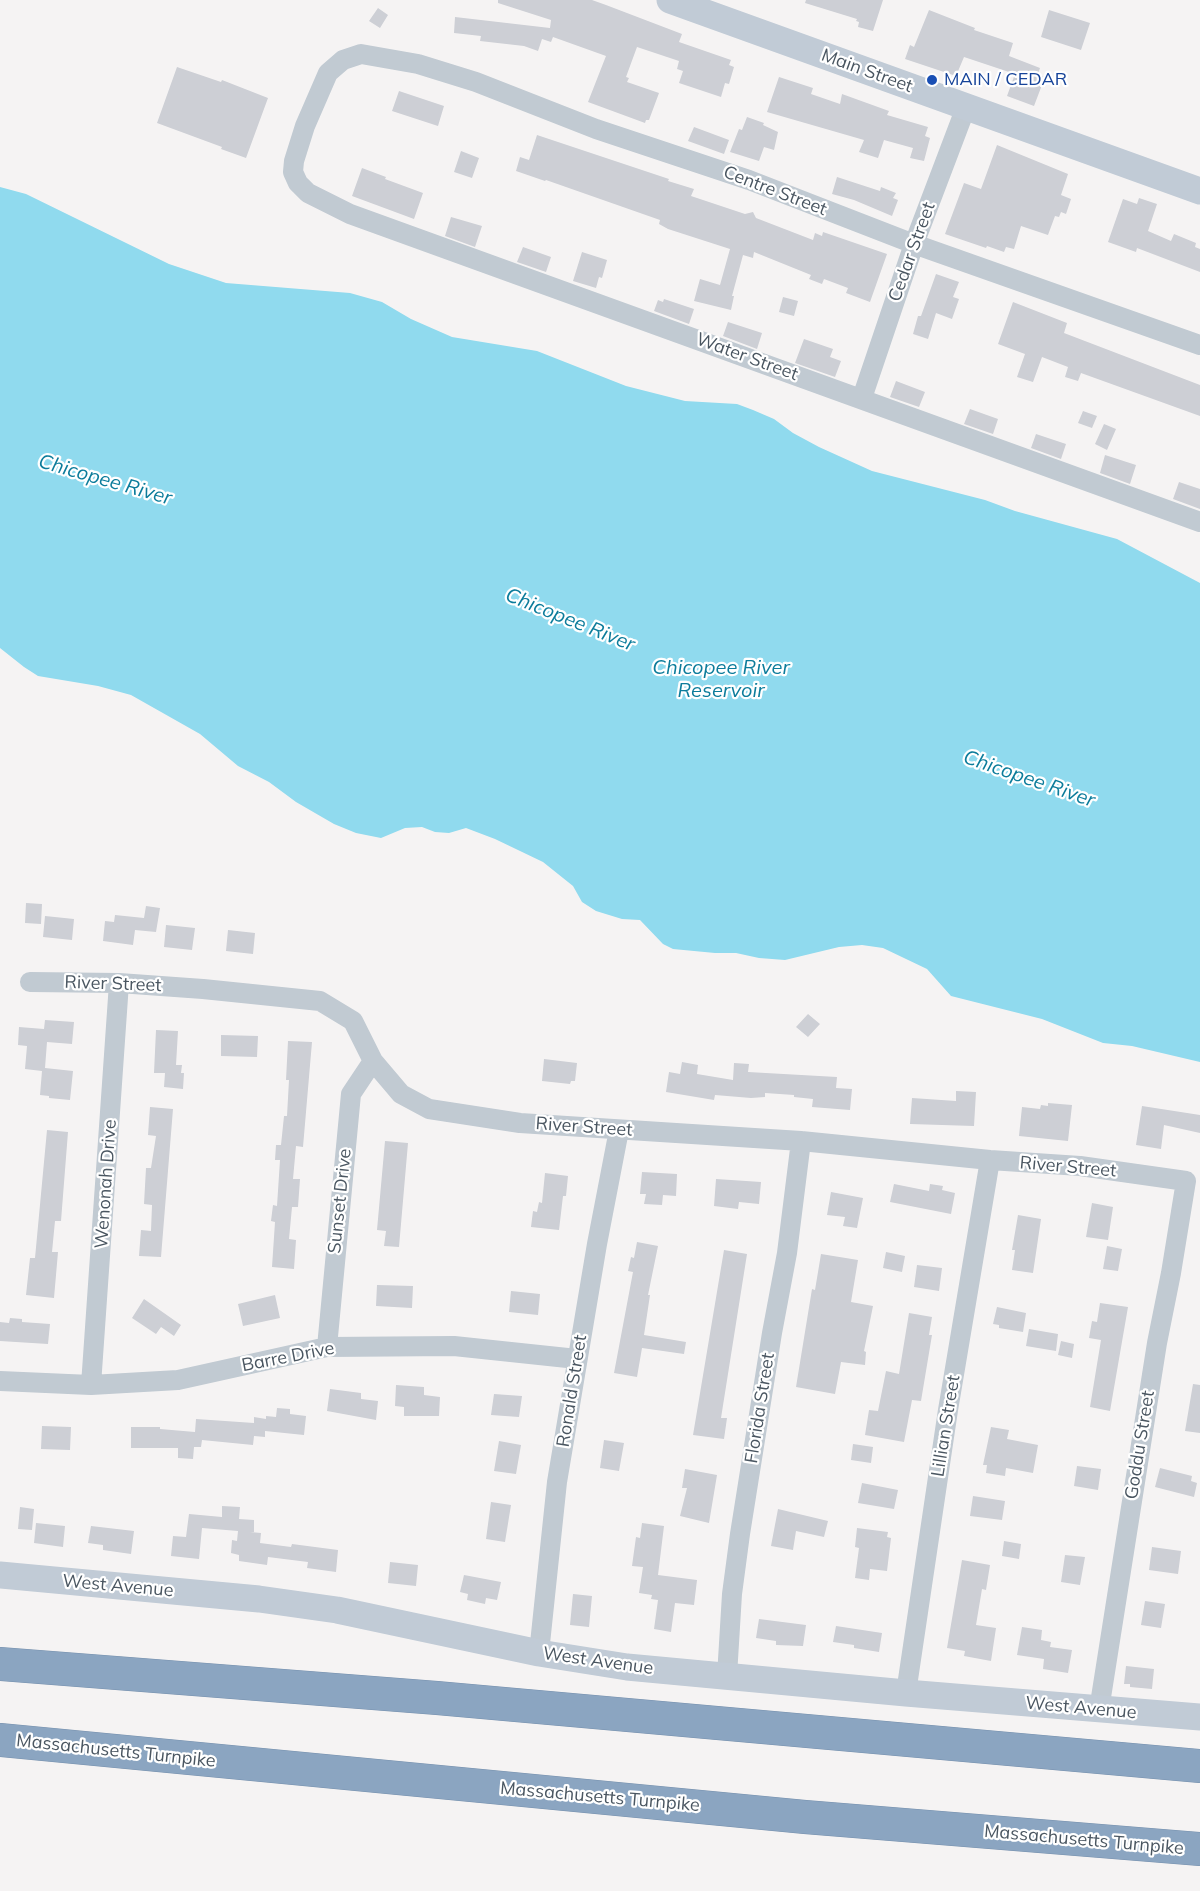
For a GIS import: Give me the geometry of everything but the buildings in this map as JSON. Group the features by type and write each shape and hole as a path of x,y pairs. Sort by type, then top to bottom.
{"highway":[{"path":"0,1664 437,1698 1200,1766"},
{"name":"Massachusetts Turnpike","path":"0,1740 806,1817 1200,1849"}],"main road":[{"name":"Main Street","path":"670,0 1200,191"},
{"name":"West Avenue","path":"0,1575 259,1599 326,1608 538,1653 627,1667 1099,1710 1200,1717"}],"street":[{"name":"Centre Street","path":"298,183 293,172 294,161 305,126 328,73 347,59 362,54 386,58 418,64 476,82 596,129 749,180 914,244 1200,345"},
{"name":"Cedar Street","path":"862,398 914,244 966,107"},
{"name":"Water Street","path":"298,183 308,193 350,214 1200,522"},
{"name":"River Street","path":"30,982 119,983 277,995 320,1001 353,1021 373,1061 401,1094 429,1109 520,1123 801,1141 990,1161 1080,1166 1186,1181"},
{"name":"Wenonah Drive","path":"91,1385 119,983"},
{"name":"Sunset Drive","path":"327,1347 351,1094 373,1061"},
{"name":"Ronald Street","path":"538,1653 557,1482 619,1130"},
{"name":"Florida Street","path":"727,1676 732,1594 740,1534 786,1253 801,1141"},
{"name":"Lillian Street","path":"906,1693 948,1410 990,1161"},
{"name":"Goddu Street","path":"1099,1710 1157,1343 1186,1181"},
{"name":"Barre Drive","path":"0,1381 91,1385 178,1380 327,1347 454,1346 577,1359"}],"water":[{"name":"Chicopee River Reservoir","path":"0,187 26,194 169,264 226,283 350,293 382,302 411,319 452,337 537,351 626,386 685,401 737,404 774,419 793,433 819,447 872,471 985,500 1015,511 1117,539 1200,583 1200,1062 1132,1046 1103,1043 1042,1019 951,996 927,969 883,948 862,945 839,947 785,960 736,953 673,949 663,944 640,920 622,919 596,911 582,902 573,886 543,862 495,839 466,828 449,833 435,832 422,827 405,828 381,838 356,833 334,824 296,802 269,782 238,766 200,734 131,695 98,686 38,676 24,667 0,648"}],"place":[{"name":"MAIN / CEDAR","path":"932,80"}],"water label":[{"name":"Chicopee River","path":"105,480"},
{"name":"Chicopee River","path":"570,620"},
{"name":"Chicopee River","path":"1029,779"}]}
